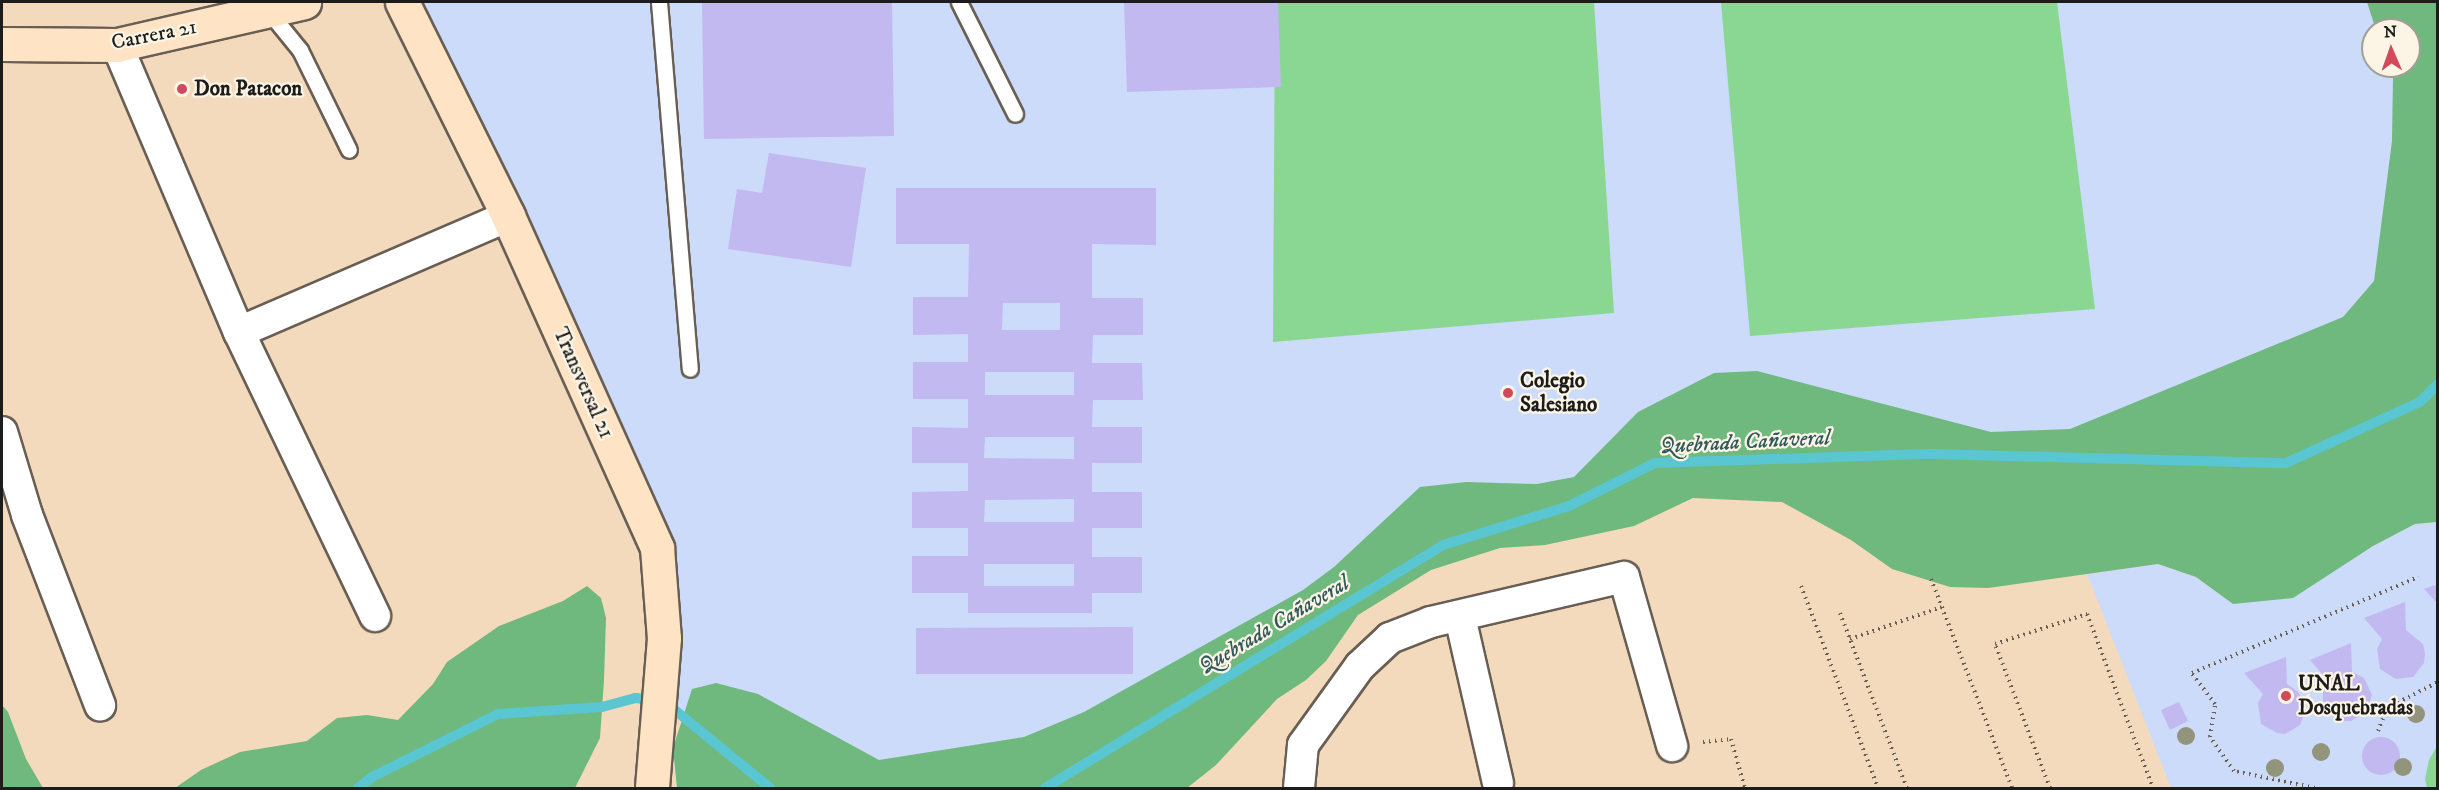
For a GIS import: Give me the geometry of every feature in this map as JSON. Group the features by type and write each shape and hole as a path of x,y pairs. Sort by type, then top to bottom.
{"street":[{"name":"Carrera 21","path":"2,44 117,45 269,12 304,2"},
{"name":"Transversal 21","path":"402,2 508,216 657,548 664,638 651,789"},
{"path":"117,45 239,332 375,616"},
{"path":"239,332 508,216"},
{"path":"2,432 27,515 100,705"},
{"path":"1299,789 1303,745 1360,666 1390,638 1431,622 1624,577 1672,746"},
{"path":"1460,617 1498,783"}],"lane":[{"path":"659,2 690,369"},
{"path":"959,2 1015,114"},
{"path":"269,12 300,50 349,150"}],"path":[{"path":"2315,789 2235,771 2210,738 2215,704 2192,673 2418,577"},
{"path":"1931,579 2012,789"},
{"path":"1801,586 1878,789"},
{"path":"1850,639 1942,607"},
{"path":"1840,613 1907,789"},
{"path":"2050,789 1995,644 2087,614 2153,789"},
{"path":"2378,731 2387,708 2438,682"},
{"path":"1672,746 1731,739 1744,789"}],"shaded area":[{"name":"Colegio Salesiano","path":"402,2 2437,2 2420,402 1655,463 1443,545 1045,788 770,788 665,702 657,548"},
{"name":"UNAL Dosquebradas","path":"2437,522 2437,788 2171,788 2087,574 2158,564 2196,577 2233,604 2373,546 2415,524"}],"green space":[{"path":"1275,2 1594,2 1614,313 1273,342"},
{"path":"1721,2 2057,2 2095,309 1750,336"},
{"path":"2367,2 2437,2 2437,522 2415,524 2373,546 2293,598 2233,604 2196,577 2158,564 1988,588 1950,587 1892,569 1851,540 1782,502 1693,498 1634,526 1545,545 1500,548 1431,570 1358,615 1326,661 1306,680 1277,699 1216,765 1187,788 677,788 673,748 692,689 716,683 758,694 879,760 1024,737 1084,712 1303,590 1334,567 1420,487 1466,482 1537,484 1574,477 1638,412 1714,373 1757,371 1991,432 2070,429 2343,317 2374,281 2392,141 2393,78 2421,78 2421,18 2372,18"},
{"path":"587,586 601,598 606,618 604,680 600,738 575,788 175,788 201,770 240,752 307,741 337,718 367,715 398,720 433,684 447,662 499,626 563,601"},
{"path":"2,705 8,712 26,759 43,788 2,788"},
{"path":"2437,746 2437,788 2427,788 2425,779 2429,760"}],"building":[{"path":"702,2 892,2 894,136 704,139"},
{"path":"1124,2 1278,2 1281,87 1127,92"},
{"path":"769,153 866,168 851,267 728,249 737,189 762,193"},
{"path":"896,188 1156,188 1156,245 1092,244 1092,298 1143,298 1143,335 1093,335 1092,363 1142,363 1143,400 1093,400 1092,427 1142,427 1142,463 1092,463 1092,492 1142,492 1142,528 1092,528 1092,557 1142,557 1142,593 1092,593 1092,613 968,613 968,593 912,593 912,556 968,556 968,528 912,528 912,492 968,491 968,463 912,463 912,427 968,428 968,399 913,399 913,362 968,362 968,334 913,335 913,297 968,297 969,244 896,244","holes":["1003,303 1060,303 1060,330 1002,330","985,372 1074,372 1074,395 985,395","985,437 1074,437 1074,459 984,458","1074,499 1074,522 984,522 985,500","984,564 1074,564 1074,586 984,586"]},
{"path":"2438,584 2438,604 2424,589"},
{"path":"2405,602 2406,630 2423,644 2424,663 2413,677 2396,679 2380,669 2377,649 2382,639 2364,618"},
{"path":"1133,627 1133,674 916,674 916,628"},
{"path":"2351,643 2352,672 2364,678 2372,695 2366,712 2351,721 2343,721 2327,711 2323,701 2323,690 2328,681 2310,660"},
{"path":"2286,657 2287,684 2298,692 2306,709 2300,725 2285,734 2277,733 2261,724 2258,703 2263,694 2244,673"},
{"path":"2179,702 2188,721 2170,730 2161,710"},
{"path":"2381,737 2395,742 2400,756 2395,770 2381,775 2367,770 2362,756 2367,742"}],"waterway":[{"name":"Quebrada Cañaveral","path":"1045,788 1443,545 1569,506 1655,463 1932,454 2286,463 2420,402 2438,384"},
{"name":"Quebrada Cañaveral","path":"358,788 372,777 498,714 602,707 636,698 665,702 770,788"}],"place":[{"name":"Don Patacon","path":"182,89"},
{"name":"Colegio Salesiano","path":"1508,393"},
{"name":"UNAL Dosquebradas","path":"2286,696"}]}
